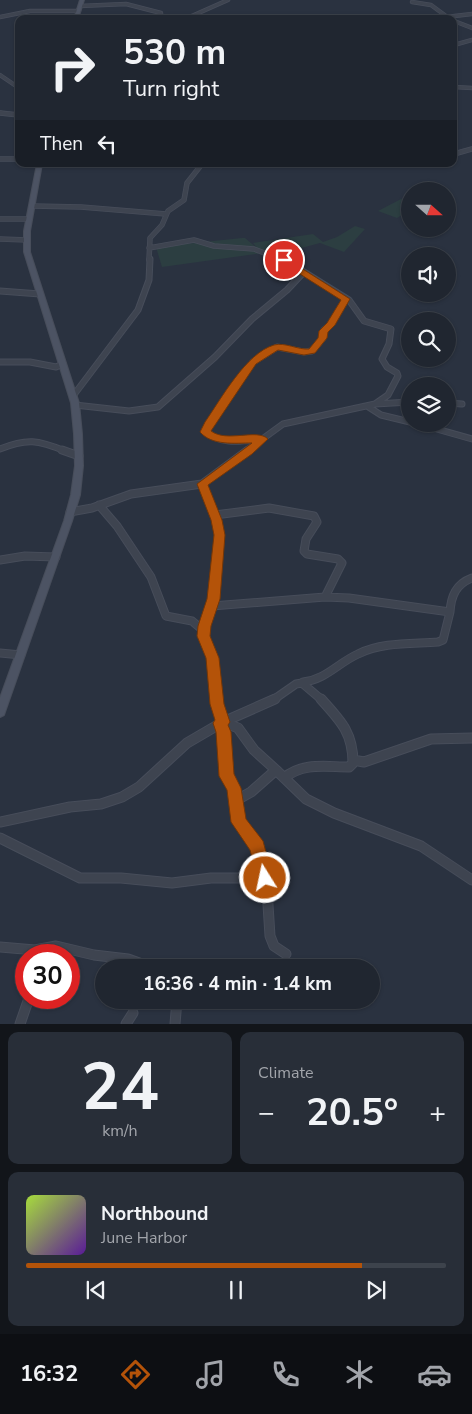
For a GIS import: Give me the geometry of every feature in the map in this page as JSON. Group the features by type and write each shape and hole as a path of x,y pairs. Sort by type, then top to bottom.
{"street":[{"path":"77,15 82,0"},
{"path":"194,15 228,0"},
{"path":"420,0 410,2 431,6 444,15"},
{"path":"0,17 15,12 79,9 110,4 126,4 161,13 161,15"},
{"path":"457,17 472,14"},
{"path":"457,23 472,28"},
{"path":"457,44 472,40"},
{"path":"0,75 6,77 15,85"},
{"path":"457,87 472,88"},
{"path":"0,113 15,115"},
{"path":"457,153 472,149"},
{"path":"0,159 15,159"},
{"path":"0,712 56,557 77,487 79,426 75,405 27,252 27,240 38,167"},
{"path":"73,396 138,310 149,280 151,267 150,238 162,225 166,214 184,200 187,183 200,167"},
{"path":"32,206 81,207 166,214"},
{"path":"0,219 30,219"},
{"path":"0,239 27,240"},
{"path":"149,248 199,240 214,246 258,250 286,261 346,299 354,305 364,321 388,326 391,329 389,344 382,359 387,367 397,373 398,376 388,395 375,404"},
{"path":"75,405 118,410 148,410 158,407 215,357 252,319 287,290 303,273"},
{"path":"0,291 40,294"},
{"path":"263,439 226,440 211,436 205,430 256,359 277,347 304,352 312,351 323,338 324,331 330,325 346,299"},
{"path":"0,362 30,362 56,367 63,364"},
{"path":"70,512 131,494 202,484 249,452 283,424 375,404 401,403"},
{"path":"456,403 462,404"},
{"path":"367,406 381,415 401,420"},
{"path":"447,432 472,439"},
{"path":"0,449 17,442 28,441 44,444 79,456"},
{"path":"202,484 215,515 219,540 212,606 204,631"},
{"path":"99,505 151,577 166,616 192,620 204,631 212,658 217,704 224,732 226,776 234,788 238,822 260,852 267,889 266,912 272,943 286,954"},
{"path":"215,515 269,508 314,516 317,520 316,525 306,539 304,551 307,554 338,559 342,563 324,597"},
{"path":"0,560 24,556 56,557"},
{"path":"0,822 70,807 101,804 122,797 145,782 181,747 222,722 264,705 296,684 314,682 358,653 379,647 443,640 455,589 462,581 472,578"},
{"path":"212,606 324,597 450,612"},
{"path":"0,653 21,655"},
{"path":"284,778 290,772 296,770 326,766 350,767 353,760 352,744 348,733 319,697 302,682"},
{"path":"222,722 238,728 254,750 293,789 306,799 345,817 422,847 442,858 472,880"},
{"path":"353,760 364,762 431,739 472,738"},
{"path":"235,801 252,792 276,770"},
{"path":"0,838 80,878 121,878 178,883 211,878 265,878"},
{"path":"0,947 15,950"},
{"path":"80,952 130,959"},
{"path":"20,1024 25,1009"},
{"path":"175,1024 176,1009"},
{"path":"126,1024 133,1012"}],"shaded area":[{"path":"401,199 401,216 397,218 378,211"},
{"path":"355,226 365,229 344,252 320,243 272,256 263,253 162,267 156,247 245,238 258,249 253,243 313,234 323,242 337,237"}],"route":[{"path":"265,878 257,846 238,822 234,788 226,776 224,732 220,723 223,722 220,719 217,704 212,658 204,636 204,626 214,599 219,535 217,520 202,484 249,452 263,439 226,440 216,438 206,432 208,425 253,362 277,347 304,352 312,351 323,338 324,331 330,325 346,299 284,260"}]}
